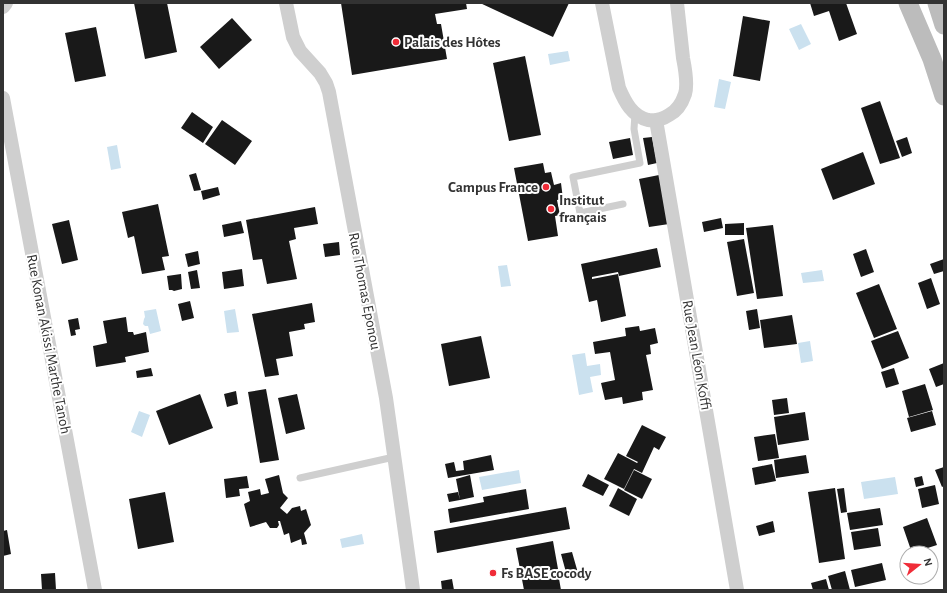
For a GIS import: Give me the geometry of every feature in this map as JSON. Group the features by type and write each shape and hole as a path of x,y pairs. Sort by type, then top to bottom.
{"main road":[{"path":"908,3 932,59 944,96"},
{"path":"937,3 944,25"}],"street":[{"path":"3,7 6,3"},
{"name":"Rue Thomas Eponou","path":"286,3 293,37 300,50 320,73 329,92 386,398 413,590"},
{"path":"602,3 619,88 624,100 630,109 635,113 644,119 652,120 664,118 671,114 682,102 685,94 684,66 677,3"},
{"name":"Rue Konan Akissi Marthe Tanoh","path":"3,98 95,590"},
{"name":"Rue Jean Léon Koffi","path":"656,120 737,590"}],"lane":[{"path":"623,204 580,213 573,177 640,163 634,129 635,113"},
{"path":"300,478 394,457"}],"water":[{"path":"801,24 811,44 799,50 789,29"},
{"path":"568,51 570,61 550,65 548,54"},
{"path":"719,79 731,82 725,109 714,107"},
{"path":"117,145 121,168 111,170 107,147"},
{"path":"507,265 511,286 501,287 498,266"},
{"path":"822,270 824,281 803,283 801,273"},
{"path":"156,309 161,331 150,334 148,326 143,324 145,317 144,311"},
{"path":"235,309 239,332 227,333 224,311"},
{"path":"810,341 813,361 801,363 798,343"},
{"path":"585,353 587,366 600,364 601,375 590,377 593,392 579,395 572,355"},
{"path":"139,411 150,415 142,437 131,432"},
{"path":"519,470 521,483 482,490 479,477"},
{"path":"895,477 898,494 864,499 861,482"},
{"path":"362,534 364,544 342,548 340,539"}],"building":[{"path":"134,3 167,3 177,52 145,59"},
{"name":"Palais des Hôtes","path":"341,3 466,3 467,9 435,14 437,24 441,24 447,59 352,75"},
{"path":"480,3 569,3 553,37"},
{"path":"810,3 846,3 857,34 839,41 829,11 814,16"},
{"path":"743,16 770,21 760,81 733,76"},
{"path":"232,18 252,40 219,69 200,47"},
{"path":"96,27 106,76 75,82 65,33"},
{"path":"525,56 541,135 509,141 493,63"},
{"path":"880,101 900,158 880,164 861,108"},
{"path":"192,112 213,127 203,143 181,128"},
{"path":"222,120 252,141 235,165 205,144"},
{"path":"652,137 657,163 648,165 643,138"},
{"path":"907,137 912,153 902,157 896,141"},
{"path":"630,138 633,155 613,159 609,142"},
{"path":"863,152 875,184 833,200 821,169"},
{"path":"543,163 545,173 551,172 554,185 561,183 563,199 557,200 560,215 555,216 558,236 528,241 514,168"},
{"path":"196,173 201,190 194,191 189,175"},
{"path":"659,175 669,224 649,227 639,179"},
{"path":"218,187 220,195 203,200 201,191"},
{"path":"158,204 169,256 162,257 165,270 142,274 134,236 128,238 122,212"},
{"path":"315,207 318,224 294,228 296,239 289,241 297,279 267,284 262,259 253,260 246,220"},
{"path":"721,218 723,228 704,232 702,222"},
{"path":"69,220 78,260 62,264 52,224"},
{"path":"241,221 244,233 224,237 222,225"},
{"path":"744,223 744,235 725,235 725,224"},
{"path":"773,225 783,296 757,299 746,228"},
{"path":"744,239 754,293 737,296 727,242"},
{"path":"339,242 340,255 325,257 323,244"},
{"path":"657,248 661,267 619,276 618,272 592,277 592,279 618,274 626,316 601,322 597,300 589,302 581,264"},
{"path":"866,249 874,272 861,277 853,254"},
{"path":"198,251 200,264 188,267 185,254"},
{"path":"944,259 944,271 934,274 930,264"},
{"path":"242,269 244,286 224,289 222,272"},
{"path":"197,270 200,288 191,289 188,272"},
{"path":"181,274 182,289 174,291 169,290 167,276"},
{"path":"931,278 940,304 927,309 918,283"},
{"path":"879,284 897,329 874,338 856,293"},
{"path":"190,301 194,318 182,321 178,304"},
{"path":"312,303 315,322 304,324 305,329 289,332 293,356 276,359 279,375 265,377 252,314"},
{"path":"757,309 760,328 749,330 746,311"},
{"path":"792,315 797,344 764,348 760,320"},
{"path":"126,317 128,332 133,332 134,335 146,332 149,352 125,357 126,362 96,367 93,346 107,343 103,321"},
{"path":"78,318 80,329 75,330 76,335 71,336 68,320"},
{"path":"639,326 640,331 655,328 658,343 650,345 651,354 646,355 653,390 642,392 643,400 623,404 622,397 605,400 601,383 615,380 610,352 595,354 593,342 626,336 625,328"},
{"path":"898,331 909,358 882,369 871,341"},
{"path":"481,336 490,378 449,386 441,344"},
{"path":"944,363 944,384 936,387 929,369"},
{"path":"151,368 153,376 137,378 136,371"},
{"path":"894,368 899,384 886,388 881,372"},
{"path":"925,384 933,410 909,417 902,391"},
{"path":"266,389 279,460 260,463 248,392"},
{"path":"236,391 238,404 227,407 224,394"},
{"path":"200,394 213,428 169,445 156,411"},
{"path":"297,394 305,429 286,434 278,398"},
{"path":"787,398 789,413 774,415 772,400"},
{"path":"932,411 936,425 911,432 907,418"},
{"path":"805,412 809,440 778,445 774,417"},
{"path":"642,425 666,437 659,450 654,447 642,473 634,469 624,489 604,479 618,453 637,463 638,462 626,456"},
{"path":"775,434 779,458 758,461 754,437"},
{"path":"491,455 494,470 448,478 445,464 454,462 456,471 464,470 463,461"},
{"path":"806,455 809,473 776,478 774,460"},
{"path":"772,464 776,481 755,485 752,468"},
{"path":"944,467 944,486 942,487 935,470"},
{"path":"634,470 652,479 642,499 624,490"},
{"path":"588,474 609,485 603,496 582,486"},
{"path":"279,475 283,493 288,498 280,508 287,514 292,508 300,506 301,511 306,509 311,525 304,533 307,544 302,545 301,539 291,543 289,533 284,535 280,521 278,521 279,525 277,528 270,528 266,522 250,527 244,504 250,501 248,492 260,489 261,495 269,493 265,479"},
{"path":"470,475 474,497 460,500 456,479"},
{"path":"247,476 249,488 239,489 240,496 226,498 224,479"},
{"path":"922,476 924,485 916,487 914,478"},
{"path":"935,485 939,504 922,508 918,489"},
{"path":"618,488 637,499 629,516 609,506"},
{"path":"835,488 845,559 819,563 808,492"},
{"path":"844,488 847,512 841,513 837,489"},
{"path":"526,489 529,509 450,523 448,509 484,502 483,497"},
{"path":"165,492 174,542 138,549 129,499"},
{"path":"458,492 460,500 449,502 447,494"},
{"path":"566,507 570,529 437,553 434,531"},
{"path":"880,508 883,525 850,530 847,513"},
{"path":"927,518 937,545 909,545 903,527"},
{"path":"773,521 775,532 759,536 756,526"},
{"path":"878,528 881,546 854,550 851,532"},
{"path":"7,530 11,554 3,556 3,531"},
{"path":"553,541 558,569 536,573 537,577 558,573 561,590 524,590 516,548"},
{"path":"572,552 578,573 567,576 561,554"},
{"path":"882,563 886,580 855,587 851,570"},
{"path":"845,571 850,590 832,590 828,576"},
{"path":"55,573 56,590 42,590 41,574"},
{"path":"452,579 454,590 442,590 441,581"},
{"path":"826,579 829,590 813,590 811,583"}],"place":[{"name":"Palais des Hôtes","path":"396,42"},
{"name":"Campus France","path":"546,187"},
{"name":"Institut français","path":"551,209"},
{"name":"Fs BASE cocody","path":"493,573"}]}
